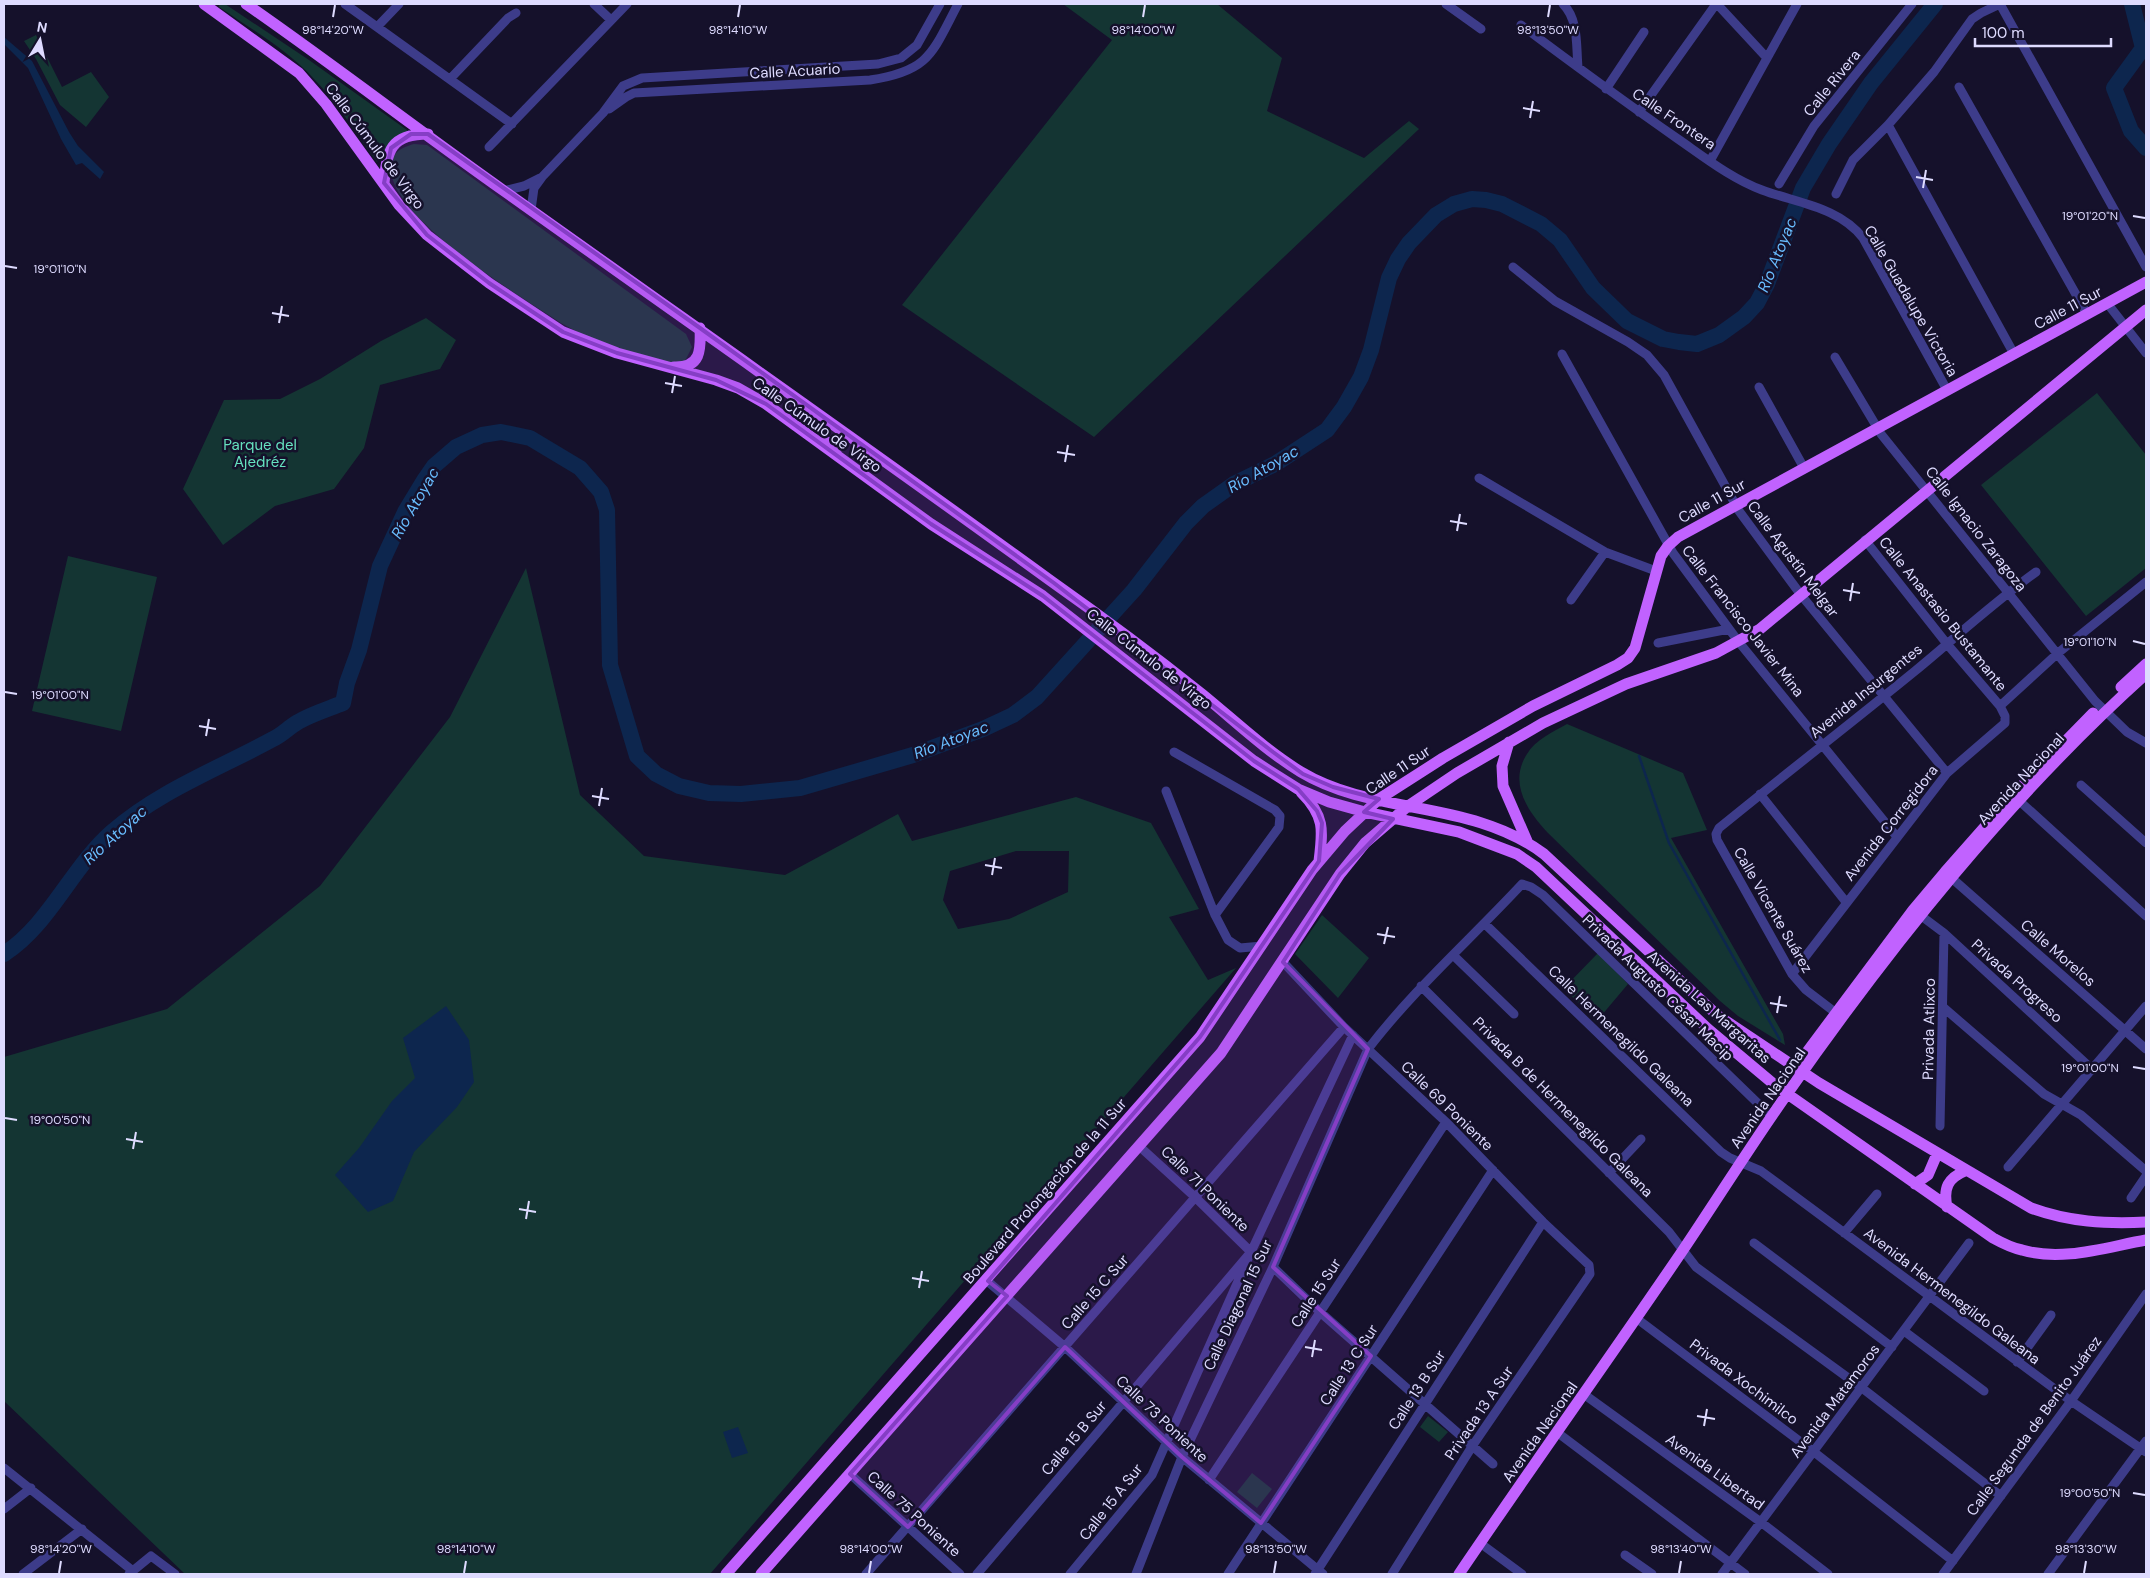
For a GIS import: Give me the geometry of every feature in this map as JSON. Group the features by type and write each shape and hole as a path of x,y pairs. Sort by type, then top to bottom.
{"main road":[{"name":"Calle Cúmulo de Virgo","path":"245,4 428,134 503,191 700,328 1054,582 1169,668 1303,774 1333,786 1380,799"},
{"name":"Calle Cúmulo de Virgo","path":"208,5 299,73 326,104 399,205 427,235 489,283 563,332 617,353 716,380 738,388 766,404 931,524 1043,596 1254,761 1298,789 1330,802 1392,819"},
{"path":"384,183 386,161 391,148 411,134 428,134"},
{"name":"Calle 11 Sur","path":"1364,812 1380,799 1443,758 1534,706 1628,658 1635,648 1656,571 1678,537 2146,282"},
{"path":"761,1574 1221,1053 1340,874 1365,843 1408,806 1457,773 1544,723 1626,684 1716,653 1760,629 2124,326 2146,310"},
{"path":"660,366 681,367 690,365 697,360 700,351 700,328"},
{"path":"804,432 836,446 840,446 848,436"},
{"name":"Avenida Nacional","path":"1459,1574 1558,1433 1742,1162 1787,1094 1799,1070 1917,913 2016,798 2146,664"},
{"name":"Avenida Nacional","path":"2102,709 2146,674"},
{"path":"1509,742 1502,766 1503,786 1527,841"},
{"path":"1443,758 1457,773"},
{"path":"1298,789 1317,811 1322,823 1318,861"},
{"name":"Avenida Las Margaritas","path":"1380,799 1463,817 1495,827 1527,841 1544,854 1717,1015 1799,1070 1937,1154 2031,1208 2066,1219 2101,1223 2146,1222"},
{"name":"Boulevard Prolongación de la 11 Sur","path":"726,1574 1200,1037 1318,861 1364,812"},
{"name":"Avenida Las Margaritas","path":"1392,819 1458,832 1508,850 1536,867 1708,1030 1787,1094 1985,1234 2023,1251 2042,1254 2079,1252 2146,1240"},
{"path":"1915,1184 1928,1175 1937,1154"},
{"path":"1947,1207 1945,1197 1947,1186 1952,1177 1965,1170"}],"street":[{"path":"345,4 512,124"},
{"path":"377,27 400,4"},
{"path":"594,4 611,20"},
{"path":"489,147 627,4"},
{"name":"Calle Acuario","path":"531,210 534,188 542,177 603,113 623,86 642,78 878,64 901,58 917,45 940,4"},
{"name":"Calle Acuario","path":"603,113 626,96 634,93 870,80 896,76 915,68 928,57 958,4"},
{"path":"1446,4 1481,29"},
{"path":"1639,112 1717,4 1767,58"},
{"path":"1710,161 1797,4"},
{"name":"Calle Rivera","path":"1779,184 1814,126 1912,4"},
{"path":"1836,194 1853,160 1888,125 1934,72 1972,20 1981,12 2000,4 2146,267"},
{"path":"1569,6 1575,30 1578,67"},
{"path":"450,79 508,18 516,13"},
{"name":"Calle Frontera","path":"1521,25 1606,90 1710,161 1752,186 1825,211"},
{"path":"1606,90 1644,32"},
{"path":"1959,88 2087,314"},
{"path":"1888,125 2014,354"},
{"name":"Calle Acuario","path":"503,191 524,186 542,177"},
{"name":"Calle Guadalupe Victoria","path":"1825,211 1845,221 1856,229 1863,238 1947,390"},
{"name":"Calle Agustín Melgar","path":"1513,267 1555,302 1628,342 1647,355 1664,375 1736,506 1801,595 1946,773"},
{"path":"2108,303 2146,353"},
{"name":"Calle Francisco Javier Mina","path":"1562,354 1670,549 1738,642 1897,837"},
{"name":"Calle Ignacio Zaragoza","path":"1835,356 1878,429 2102,709 2127,732 2146,743"},
{"path":"1759,387 1804,468"},
{"path":"1479,478 1605,552 1656,571"},
{"name":"Calle Anastasio Bustamante","path":"1866,540 1947,644 2000,706"},
{"path":"1571,600 1605,552"},
{"name":"Avenida Insurgentes","path":"1716,834 1719,828 1760,794 1947,644 2008,592 2036,572"},
{"path":"2000,706 2058,653 2146,582"},
{"path":"1658,643 1729,629"},
{"name":"Avenida Corregidora","path":"1792,974 1946,773 2005,723 2005,716 2000,706"},
{"path":"1174,752 1275,810 1280,816 1279,827 1215,915"},
{"path":"2080,785 2146,843"},
{"path":"1166,791 1215,915 1228,940 1240,948 1262,946"},
{"path":"1760,794 1846,902"},
{"path":"2016,798 2146,916"},
{"name":"Calle Vicente Suárez","path":"1716,834 1717,840 1792,974 1806,990 1840,1016"},
{"name":"Calle Morelos","path":"1948,875 2146,1049"},
{"name":"Calle Diagonal 15 Sur","path":"1136,1574 1182,1457 1273,1267 1368,1049 1421,986 1486,924 1522,884"},
{"name":"Privada Augusto César Macip","path":"1522,884 1531,887 1543,895 1772,1117"},
{"name":"Privada Progreso","path":"1917,913 1944,933 2093,1070"},
{"name":"Calle Hermenegildo Galeana","path":"1486,924 1722,1152 1742,1162"},
{"name":"Privada Atlixco","path":"1940,1126 1944,1008 1944,933"},
{"path":"1453,955 1514,1014"},
{"name":"Calle 69 Poniente","path":"1283,962 1344,1027 1446,1122 1543,1222 1589,1264 1591,1270"},
{"name":"Privada B de Hermenegildo Galeana","path":"1421,986 1669,1232 1696,1266 1862,1388 2001,1496"},
{"path":"2008,1167 2146,1006"},
{"path":"1944,1008 2044,1094 2081,1115 2146,1171"},
{"name":"Calle 15 C Sur","path":"866,1574 1344,1027"},
{"name":"Calle Diagonal 15 Sur","path":"1167,1442 1251,1252 1353,1035"},
{"name":"Calle 15 Sur","path":"1209,1480 1446,1122"},
{"path":"1609,1173 1641,1139"},
{"name":"Calle 71 Poniente","path":"1139,1146 1251,1252"},
{"name":"Avenida Hermenegildo Galeana","path":"1742,1162 1761,1171 2071,1402 2144,1447"},
{"name":"Calle 13 C Sur","path":"1228,1574 1493,1170"},
{"path":"2131,1198 2146,1176"},
{"path":"1844,1233 1877,1194"},
{"name":"Calle 13 B Sur","path":"1319,1573 1424,1404 1543,1222"},
{"path":"1754,1243 1892,1347"},
{"name":"Avenida Matamoros","path":"1722,1574 1970,1243"},
{"name":"Calle 15 B Sur","path":"978,1574 1251,1252"},
{"path":"1273,1267 1320,1312 1493,1464"},
{"name":"Privada 13 A Sur","path":"1392,1574 1473,1446 1591,1270"},
{"name":"Calle 73 Poniente","path":"986,1280 1065,1347 1182,1457 1319,1573"},
{"name":"Calle Segunda de Benito Juárez","path":"1943,1574 2071,1402 2146,1294"},
{"path":"2017,1362 2051,1315"},
{"name":"Privada Xochimilco","path":"1636,1318 1814,1452 1953,1561"},
{"path":"1904,1331 1984,1391"},
{"name":"Avenida Libertad","path":"1584,1395 1762,1523 1828,1574"},
{"path":"1558,1433 1745,1574"},
{"name":"Calle 15 A Sur","path":"1070,1574 1148,1481 1167,1442"},
{"path":"2048,1574 2144,1447"},
{"path":"4,1468 82,1529 131,1572 152,1556 175,1574"},
{"name":"Calle 75 Poniente","path":"850,1474 960,1574"},
{"path":"4,1509 31,1488"},
{"path":"23,1574 82,1529"},
{"path":"1480,1543 1522,1574"},
{"path":"1626,1555 1652,1574"}],"highlighted area":[{"path":"411,134 428,134 700,328 1054,583 1303,774 1333,787 1379,799 1364,812 1393,819 1340,874 1283,962 1368,1049 1273,1267 1371,1356 1261,1523 1182,1457 1065,1347 908,1527 850,1474 1007,1296 988,1281 1200,1037 1319,861 1322,823 1317,811 1298,789 1254,761 1043,596 931,524 766,404 716,380 617,353 563,332 489,283 427,235 384,183 391,148"}],"green space":[{"path":"219,4 225,4 309,60 407,130 407,132 390,143 377,162 347,119 304,68 269,40 219,7"},
{"path":"1063,4 1217,4 1282,58 1267,111 1364,158 1409,121 1419,129 1094,437 902,305 1112,40"},
{"path":"36,35 62,87 91,72 109,97 86,127 60,105 36,59 24,41"},
{"path":"414,144 427,145 686,334 692,347 685,361 673,364 624,350 581,334 517,295 459,253 432,231 410,208 395,185 391,165 393,157 402,149"},
{"name":"Parque del Ajedréz","path":"426,318 456,340 440,369 380,385 364,448 334,489 275,506 223,545 183,489 224,400 280,399 320,379 381,341"},
{"path":"2097,393 2146,455 2146,568 2086,616 1981,485"},
{"path":"68,556 157,577 121,731 32,711"},
{"path":"526,568 580,795 644,856 785,875 898,814 912,841 1076,797 1151,823 1199,909 1169,917 1208,980 1236,968 710,1574 185,1574 4,1401 4,1057 167,1009 320,886 450,717","holes":["1016,851 1069,851 1068,892 1009,919 958,929 943,900 950,871"]},
{"path":"1567,724 1683,773 1707,830 1671,838 1783,1034 1785,1045 1738,1016 1720,1001 1548,833 1534,816 1523,796 1520,786 1519,776 1522,765 1530,749 1545,737"},
{"path":"1322,915 1369,958 1338,998 1295,954"},
{"path":"1598,953 1628,984 1596,1022 1564,988"},
{"path":"1428,1416 1448,1432 1439,1442 1420,1427"},
{"path":"1252,1473 1272,1489 1257,1508 1237,1492"}],"water":[{"path":"4,37 32,61 78,146 104,172 100,179 82,163 76,165 61,139 28,68 4,44"},
{"path":"446,1006 469,1040 474,1082 457,1107 414,1152 393,1201 368,1212 335,1175 359,1148 392,1101 415,1078 403,1038"},
{"path":"738,1427 748,1453 732,1458 723,1432"}],"waterway":[{"name":"Río Atoyac","path":"4,954 20,942 48,912 97,846 130,817 169,792 276,737 303,719 343,703 347,683 359,650 380,566 405,512 425,479 434,466 456,447 482,435 501,432 530,438 580,468 601,492 607,510 610,665 637,756 656,774 679,786 709,793 741,794 800,788 913,755 983,729 1013,715 1037,697 1134,590 1186,523 1203,506 1234,484 1275,464 1327,430 1344,407 1361,377 1371,350 1389,278 1398,259 1409,243 1436,215 1454,204 1472,199 1486,200 1502,204 1541,224 1560,240 1593,288 1627,321 1663,339 1697,344 1719,335 1744,317 1757,303 1767,284 1803,188 1829,144 1871,83 1935,4"},
{"name":"Río Atoyac","path":"2132,4 2143,48 2114,88 2131,131 2146,148"},
{"path":"1639,756 1669,843 1780,1040"}]}
